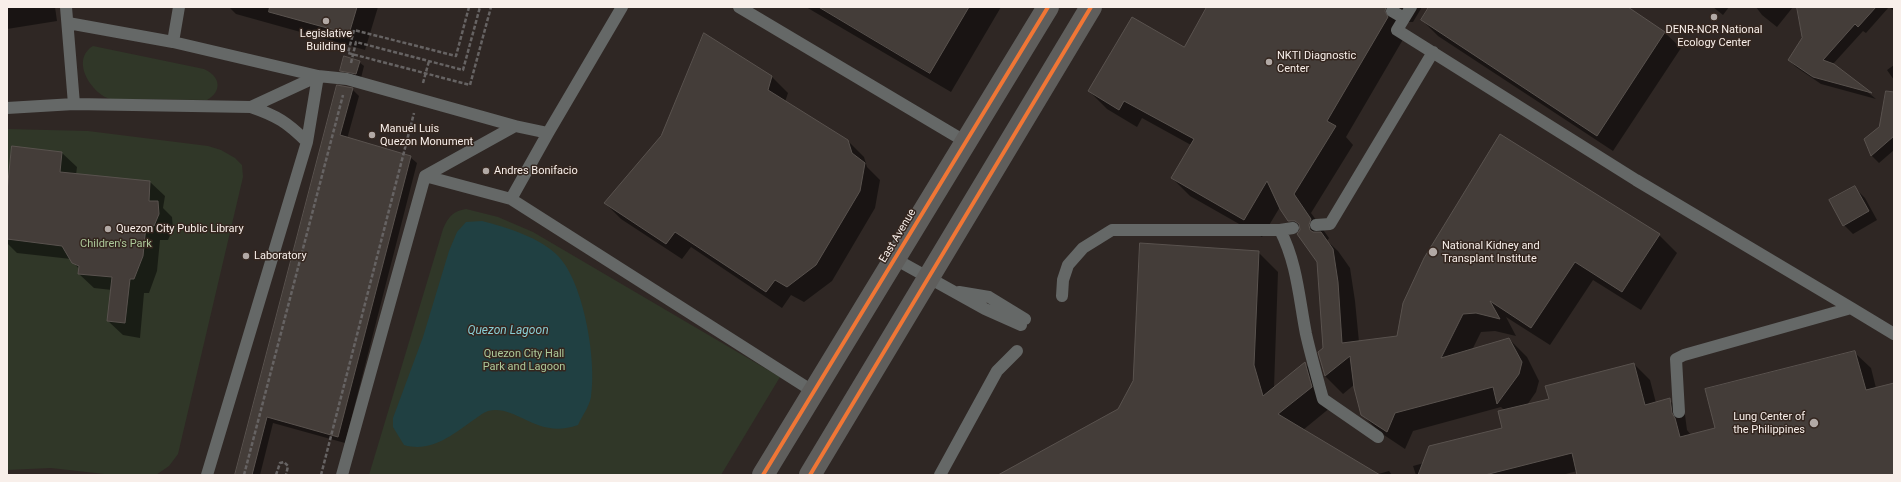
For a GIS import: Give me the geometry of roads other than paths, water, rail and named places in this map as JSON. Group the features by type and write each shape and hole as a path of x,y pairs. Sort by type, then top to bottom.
{"main road":[{"name":"East Avenue","path":"764,475 1048,7"},
{"path":"810,475 1091,7"}],"lane":[{"path":"66,7 74,104"},
{"path":"172,42 179,7"},
{"path":"511,199 622,7"},
{"path":"739,7 966,142"},
{"path":"1411,7 1397,30 1636,180 1894,334"},
{"path":"1392,11 1404,18"},
{"path":"68,23 172,42 318,76 347,79 515,126 548,133"},
{"path":"1316,225 1330,224 1432,52"},
{"path":"251,107 318,76"},
{"path":"207,475 307,142 318,76"},
{"path":"7,108 74,104 251,107 290,125 307,142"},
{"path":"342,475 425,176 515,126"},
{"path":"425,176 511,199 814,392"},
{"path":"1062,296 1063,280 1068,265 1083,248 1112,230 1280,230 1293,228"},
{"path":"1280,230 1289,246 1296,273 1306,334 1323,399 1378,437"},
{"path":"895,259 985,310 1023,322"},
{"path":"1679,412 1676,359 1684,355 1851,308"},
{"path":"940,475 997,371 1017,351"}],"water":[{"name":"Quezon Lagoon","path":"482,221 502,226 543,244 559,257 568,269 582,304 587,324 592,364 590,401 578,425 563,428 550,428 508,412 498,410 488,411 449,437 432,445 414,447 404,445 393,427 393,418 423,337 449,251 457,232 466,222"}],"place":[{"name":"DENR-NCR National Ecology Center","path":"1714,17"},
{"name":"Legislative Building","path":"326,21"},
{"name":"NKTI Diagnostic Center","path":"1269,62"},
{"name":"Manuel Luis Quezon Monument","path":"372,135"},
{"name":"Andres Bonifacio","path":"486,171"},
{"name":"Quezon City Public Library","path":"108,229"},
{"name":"National Kidney and Transplant Institute","path":"1433,252"},
{"name":"Laboratory","path":"246,256"},
{"name":"Lung Center of the Philippines","path":"1814,423"}],"park label":[{"name":"Children's Park","path":"116,244"},
{"name":"Quezon City Hall Park and Lagoon","path":"524,360"}]}
